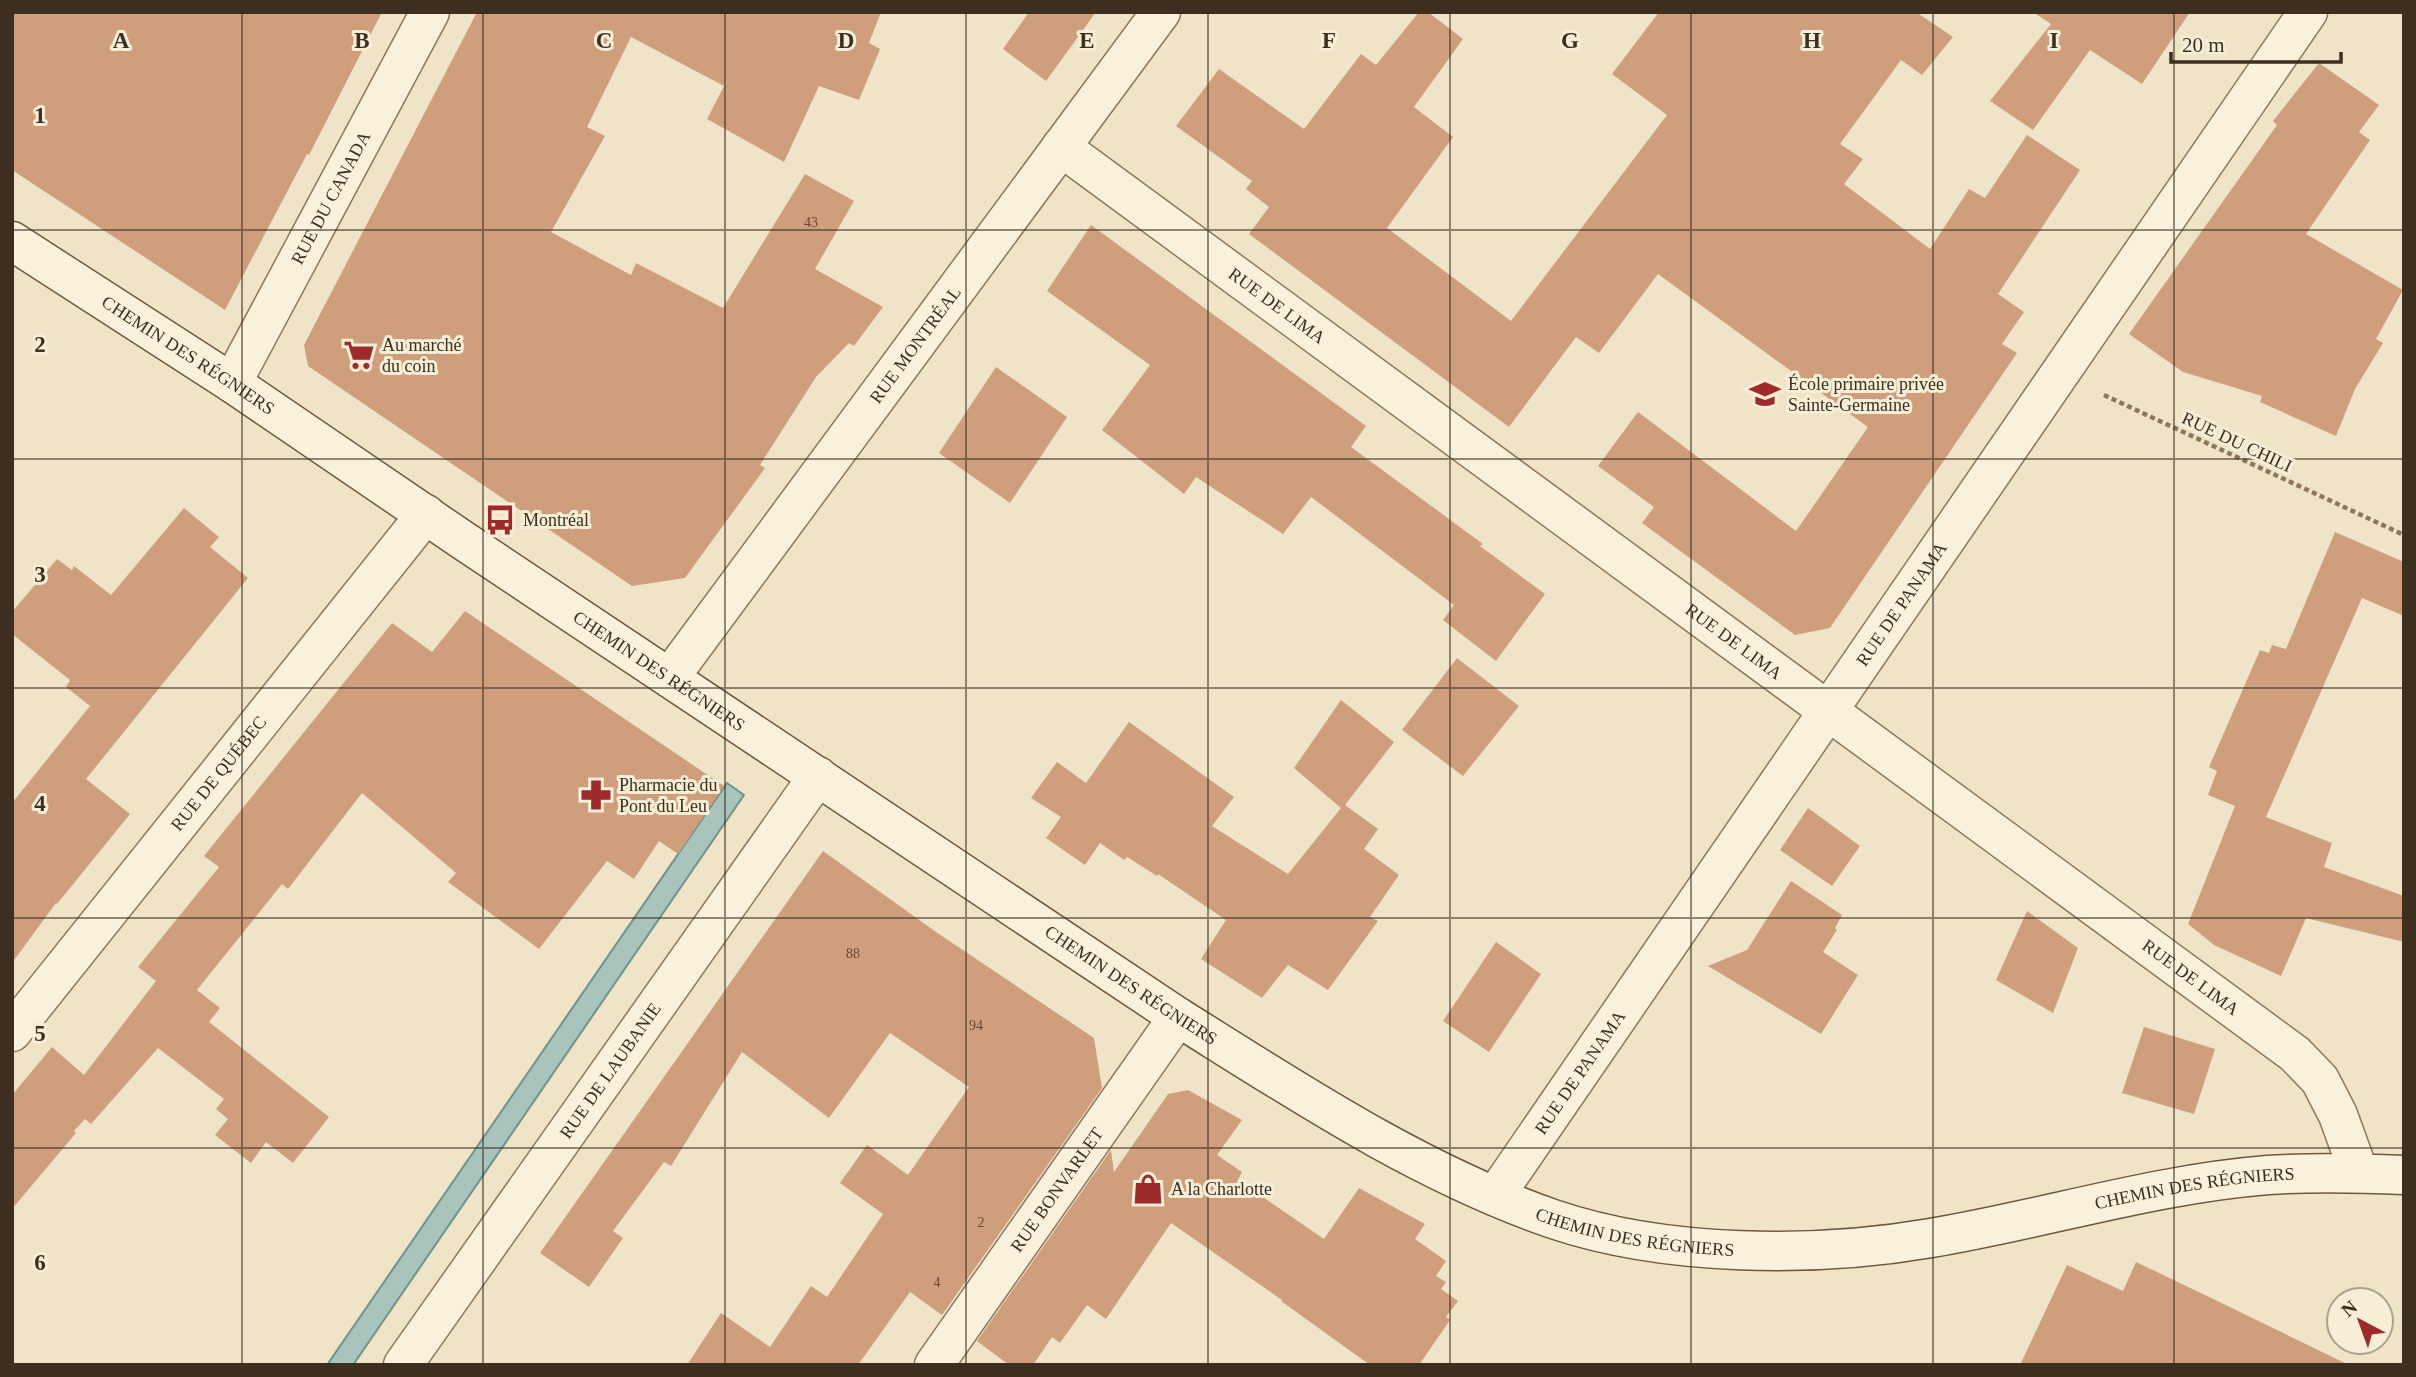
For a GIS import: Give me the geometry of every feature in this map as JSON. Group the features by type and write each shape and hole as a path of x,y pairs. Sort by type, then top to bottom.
{"street":[{"name":"RUE DU CANADA","path":"232,383 430,12"},
{"name":"RUE MONTRÉAL","path":"670,677 1161,12"},
{"name":"RUE DE PANAMA","path":"1495,1196 2308,12"},
{"name":"RUE DE LIMA","path":"1062,147 2295,1054 2320,1080 2338,1115 2359,1173"},
{"name":"CHEMIN DES RÉGNIERS","path":"12,241 232,383 1178,1017 1363,1131 1495,1196 1555,1219 1602,1233 1657,1243 1721,1248 1840,1248 1929,1238 2131,1195 2266,1175 2404,1175"},
{"name":"RUE DE QUÉBEC","path":"12,1032 426,514"},
{"name":"RUE DE LAUBANIE","path":"403,1365 818,776"},
{"name":"RUE BONVARLET","path":"934,1365 1178,1017"}],"path":[{"name":"RUE DU CHILI","path":"2059,374 2404,535"}],"water":[{"path":"727,783 744,795 353,1365 327,1365"}],"building":[{"path":"12,12 382,12 225,310 12,170"},
{"path":"477,12 881,12 869,43 880,49 859,100 819,86 784,162 707,119 724,86 631,37 587,127 605,136 551,232 631,275 636,263 723,308 805,174 854,201 815,269 883,307 854,346 849,343 816,377 760,465 765,468 685,578 632,586 308,366 304,345"},
{"path":"1029,12 1096,12 1046,81 1003,49"},
{"path":"1419,12 1428,12 1463,39 1414,107 1453,137 1387,228 1511,321 1667,115 1612,74 1659,12 1920,12 1919,14 1953,37 1922,75 1901,60 1840,144 1863,159 1844,184 1930,249 1969,189 1985,198 2027,135 2080,170 1998,294 2024,312 2002,344 2017,353 1830,628 1795,635 1642,523 1654,507 1598,466 1638,412 1796,531 1868,427 1658,274 1599,353 1576,337 1509,427 1249,234 1269,207 1246,189 1252,181 1176,126 1219,69 1304,129 1361,54 1376,65"},
{"path":"2033,12 2190,12 2142,84 2090,50 2033,130 1990,101 2051,24"},
{"path":"2319,63 2379,105 2359,132 2370,140 2306,234 2403,290 2376,339 2383,343 2355,389 2336,436 2260,402 2262,396 2183,372 2129,334 2277,125 2273,121"},
{"path":"1091,225 1366,426 1351,447 1483,544 1480,546 1545,594 1496,661 1443,620 1454,605 1311,497 1283,534 1196,477 1184,494 1102,430 1150,365 1047,291"},
{"path":"996,367 1067,417 1010,503 939,453"},
{"path":"184,508 219,537 210,547 248,578 86,779 130,814 56,903 12,963 12,803 90,706 66,687 70,680 12,634 12,612 57,559 72,570 74,566 111,595"},
{"path":"2335,532 2404,562 2404,616 2362,598 2266,817 2332,843 2324,867 2404,896 2404,942 2306,918 2281,976 2214,945 2188,924 2235,806 2208,795 2217,771 2209,767 2260,650 2269,653 2272,645 2286,649"},
{"path":"465,611 724,786 678,854 659,841 634,879 607,861 539,949 448,882 456,873 362,793 288,889 282,884 197,990 220,1008 209,1022 329,1117 293,1163 266,1142 251,1163 215,1135 228,1119 216,1109 224,1099 158,1048 91,1124 85,1119 74,1131 76,1133 12,1209 12,1095 52,1047 84,1075 156,981 138,967 219,867 204,856 392,623 432,652"},
{"path":"1457,658 1519,706 1463,776 1402,730"},
{"path":"1341,700 1394,742 1345,805 1378,829 1364,849 1399,875 1370,917 1378,921 1328,990 1288,965 1262,998 1201,959 1226,920 1158,874 1157,876 1127,857 1124,860 1100,843 1085,865 1046,838 1061,817 1031,798 1057,762 1086,783 1129,722 1234,797 1212,826 1288,874 1341,808 1294,768"},
{"path":"1808,808 1860,846 1832,886 1780,850"},
{"path":"823,851 936,932 1094,1038 1102,1088 942,1315 910,1292 858,1365 687,1365 721,1313 770,1347 811,1286 827,1297 883,1214 840,1183 867,1145 908,1175 969,1087 890,1033 829,1118 742,1052 671,1166 664,1162 613,1231 623,1238 589,1287 540,1253"},
{"path":"1791,881 1842,915 1835,928 1837,930 1823,952 1858,975 1821,1034 1708,966 1747,950"},
{"path":"2027,911 2078,948 2053,1013 1996,980"},
{"path":"1496,942 1541,974 1489,1052 1443,1021"},
{"path":"2144,1027 2215,1049 2194,1114 2122,1093"},
{"path":"1188,1090 1242,1120 1217,1155 1242,1172 1238,1180 1324,1239 1359,1188 1425,1224 1415,1239 1446,1261 1436,1276 1446,1282 1441,1289 1458,1301 1446,1317 1450,1320 1419,1365 1370,1365 1171,1223 1106,1319 1087,1305 1060,1343 1052,1337 1033,1365 1009,1365 977,1341 1111,1150 1114,1172 1168,1094"},
{"path":"2136,1262 2325,1353 2325,1356 2349,1365 2020,1365 2067,1265 2123,1291"}],"place":[{"name":"Au marché du coin","path":"359,355"},
{"name":"École primaire privée Sainte-Germaine","path":"1765,394"},
{"name":"Montréal","path":"500,520"},
{"name":"Pharmacie du Pont du Leu","path":"596,795"},
{"name":"A la Charlotte","path":"1148,1189"}]}
